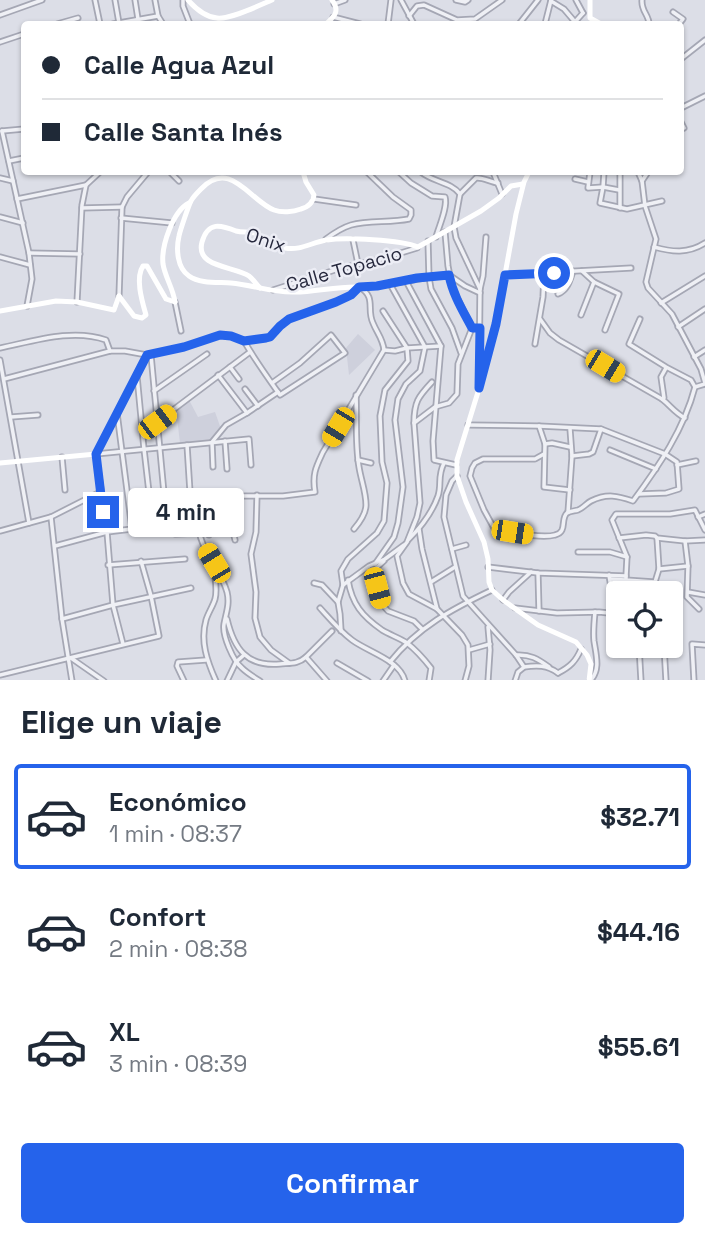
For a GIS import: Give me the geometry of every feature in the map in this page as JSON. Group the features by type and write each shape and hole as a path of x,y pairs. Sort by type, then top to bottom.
{"street":[{"path":"0,15 42,0"},
{"path":"95,0 99,21"},
{"path":"115,0 119,21"},
{"path":"135,0 138,19"},
{"path":"155,0 159,21"},
{"path":"189,21 183,6 185,0 219,21"},
{"path":"223,21 272,0"},
{"path":"329,21 337,10 333,2 345,0"},
{"path":"388,21 391,0"},
{"path":"401,0 412,21"},
{"path":"456,0 468,0"},
{"path":"409,16 416,6 424,5 457,20 475,19 502,0"},
{"path":"521,21 538,0"},
{"path":"576,0 591,21"},
{"path":"590,0 591,21"},
{"path":"642,0 649,21"},
{"path":"546,21 551,1 564,9 574,21"},
{"path":"673,12 683,19 681,21"},
{"path":"576,21 583,13"},
{"path":"128,21 158,16"},
{"path":"333,17 348,21"},
{"path":"68,21 78,18"},
{"path":"0,42 21,35"},
{"path":"684,57 705,40"},
{"path":"684,106 705,96"},
{"path":"21,129 1,131 29,253 32,279 27,306"},
{"path":"9,161 21,159"},
{"path":"17,199 86,185 97,175"},
{"path":"0,311 56,302 116,309 119,296 122,207 146,175"},
{"path":"173,175 179,181"},
{"path":"304,175 314,197"},
{"path":"322,241 353,225 398,222 411,215 411,210 370,175"},
{"path":"402,175 432,196 445,197 447,204 436,237"},
{"path":"426,175 452,186 460,194"},
{"path":"494,175 502,194"},
{"path":"589,175 588,188 620,190"},
{"path":"604,175 600,204 620,208 645,206 662,201"},
{"path":"620,175 620,208"},
{"path":"639,175 645,206 656,239 646,282 648,288 672,314 704,373 705,384 695,387"},
{"path":"642,181 646,175"},
{"path":"418,247 481,211 525,176"},
{"path":"525,176 496,324 456,465 457,476 484,542 492,590 538,625 576,642 591,664 590,680"},
{"path":"0,178 13,181"},
{"path":"480,291 456,238 454,227 460,194 476,178 498,183"},
{"path":"181,331 163,260 165,242 180,209 210,181 218,179 237,182 272,209 282,212 304,208 314,197"},
{"path":"575,179 588,182"},
{"path":"77,303 82,208 86,185"},
{"path":"314,197 356,205"},
{"path":"189,203 179,236 179,260 188,276 207,282 246,284 295,293 377,286 449,275 465,286 480,291"},
{"path":"82,208 122,207"},
{"path":"0,217 23,223"},
{"path":"121,218 172,223"},
{"name":"Onix","path":"260,288 250,276 208,260 202,248 202,240 208,231 223,225 238,231 252,232 271,244 293,249 329,239 403,243 418,247"},
{"path":"445,232 452,287 472,328"},
{"path":"479,388 480,291 484,276 486,237"},
{"path":"353,240 358,264"},
{"path":"428,241 431,289 452,328 461,354"},
{"path":"654,247 673,253 698,248 705,243"},
{"name":"Calle Topacio","path":"271,290 418,247"},
{"path":"29,253 80,254"},
{"path":"0,257 30,265"},
{"path":"119,296 134,316 142,318 146,315 139,270 147,265 166,299 175,302"},
{"path":"505,275 631,268"},
{"path":"558,294 564,292 573,271"},
{"path":"582,271 594,282 620,295 605,330"},
{"path":"535,344 544,274"},
{"path":"662,303 705,276"},
{"path":"406,281 441,346 433,460 456,465"},
{"path":"581,315 594,282"},
{"path":"375,564 394,537 400,515 403,487 395,420 398,399 406,384 420,371 425,347 390,284"},
{"path":"4,379 110,351 149,355 220,335 244,341 270,337 289,319 336,302 351,295 359,287"},
{"path":"55,546 107,532 174,524 199,511 242,496 283,496 315,492 315,468 384,350 381,337 371,320 369,297 365,290 359,287"},
{"path":"678,327 705,309"},
{"path":"341,631 338,602 343,584 341,571 348,559 377,533 384,521 387,483 382,462 380,416 384,390 408,361 407,348 383,312"},
{"path":"540,319 559,340 662,399 685,418"},
{"path":"568,512 576,511 604,495 634,501 685,418 695,387 691,380 629,344 640,319"},
{"path":"472,328 480,328"},
{"path":"414,422 435,407 449,403 457,394 458,364 472,328"},
{"path":"0,348 65,335 94,336 106,340 110,351"},
{"path":"213,467 212,442 226,425 345,354 331,335 300,363 272,383"},
{"path":"244,341 279,394"},
{"path":"384,350 441,346"},
{"path":"694,357 705,350"},
{"path":"157,422 250,352"},
{"path":"155,391 207,354"},
{"path":"123,644 113,605 107,532 96,454 149,355"},
{"path":"149,355 155,391 167,525"},
{"path":"0,360 29,523"},
{"path":"230,366 239,379"},
{"path":"662,399 661,377 666,367"},
{"path":"137,375 153,527"},
{"path":"218,375 247,413"},
{"path":"343,584 385,559 407,542 420,503 414,409 419,396 432,382"},
{"path":"245,390 258,406"},
{"path":"0,393 6,391"},
{"path":"354,528 366,507 358,460 356,394"},
{"path":"117,411 132,529"},
{"path":"11,416 38,415"},
{"path":"468,425 601,429 677,461 679,489 666,493 639,494"},
{"path":"539,426 545,444 544,487 570,490"},
{"path":"544,454 535,459 483,459 475,463 470,476 495,530 554,536 561,532 568,512 570,490 570,429"},
{"path":"572,456 592,454 601,429"},
{"path":"0,463 249,439 251,465"},
{"path":"225,441 228,469"},
{"path":"545,444 571,447"},
{"path":"187,445 190,492"},
{"path":"610,450 656,469"},
{"path":"62,457 65,490"},
{"path":"358,460 371,463"},
{"path":"677,465 696,461"},
{"path":"444,463 440,472 439,494 427,517 397,556 403,583 409,594 437,609 468,645 466,680"},
{"path":"457,476 446,495 444,517 463,596 524,667"},
{"path":"0,531 51,517 100,492"},
{"path":"439,494 446,495"},
{"path":"257,495 256,538 251,554 255,572 255,618 260,636 271,650 289,663"},
{"path":"231,500 235,540"},
{"path":"207,509 209,535"},
{"path":"626,578 627,557 612,520 616,514 670,514 695,510 705,530"},
{"path":"199,511 202,542 219,571 227,593 227,617 231,635 244,655 269,665 299,663 332,631"},
{"path":"698,517 705,514"},
{"path":"51,517 72,680"},
{"path":"174,524 176,534 200,533"},
{"path":"419,528 437,609"},
{"path":"620,538 646,535 685,541 705,540"},
{"path":"655,581 659,569 657,538"},
{"path":"685,541 688,566 687,597 699,609"},
{"path":"452,549 466,545"},
{"path":"578,552 610,552 627,557"},
{"path":"108,565 185,559"},
{"path":"385,559 373,573 381,603 388,611 414,621 423,629"},
{"path":"0,675 159,636 141,561"},
{"path":"214,563 215,600 204,629 206,660 216,680"},
{"path":"659,569 688,566"},
{"path":"431,582 455,567"},
{"path":"488,567 648,581"},
{"path":"503,600 531,572"},
{"path":"538,573 539,611"},
{"path":"610,577 611,581"},
{"path":"348,580 350,593 357,607 380,629 406,643 421,656 431,668 429,680"},
{"path":"314,583 322,585 338,602"},
{"path":"62,619 191,587"},
{"path":"384,680 406,643 443,615 492,590"},
{"path":"688,592 705,595"},
{"path":"320,608 341,631 392,664 405,680"},
{"path":"513,608 557,613 606,613"},
{"path":"591,680 596,675 595,612"},
{"path":"227,617 224,634 236,663 258,680"},
{"path":"488,625 488,680"},
{"path":"469,650 489,644"},
{"path":"694,680 692,644 705,645"},
{"path":"516,655 539,659 559,676 570,667 582,649"},
{"path":"228,680 236,663 244,655"},
{"path":"306,657 326,680"},
{"path":"70,658 103,680"},
{"path":"640,658 641,680"},
{"path":"665,658 666,680"},
{"path":"184,680 177,666 180,661 206,660"},
{"path":"337,663 366,680"},
{"path":"515,680 518,672 524,667 538,665 553,669"},
{"path":"318,680 322,675"}],"shaded area":[{"path":"358,334 375,350 349,375 346,348"},
{"path":"189,400 198,417 215,412 221,429 212,440 180,443 176,409"}],"route":[{"path":"103,512 96,454 147,355 220,335 244,341 259,340 270,337 289,319 336,302 351,295 359,287 449,275 457,299 472,328 480,328 479,388 496,324 505,275 554,273"}]}
